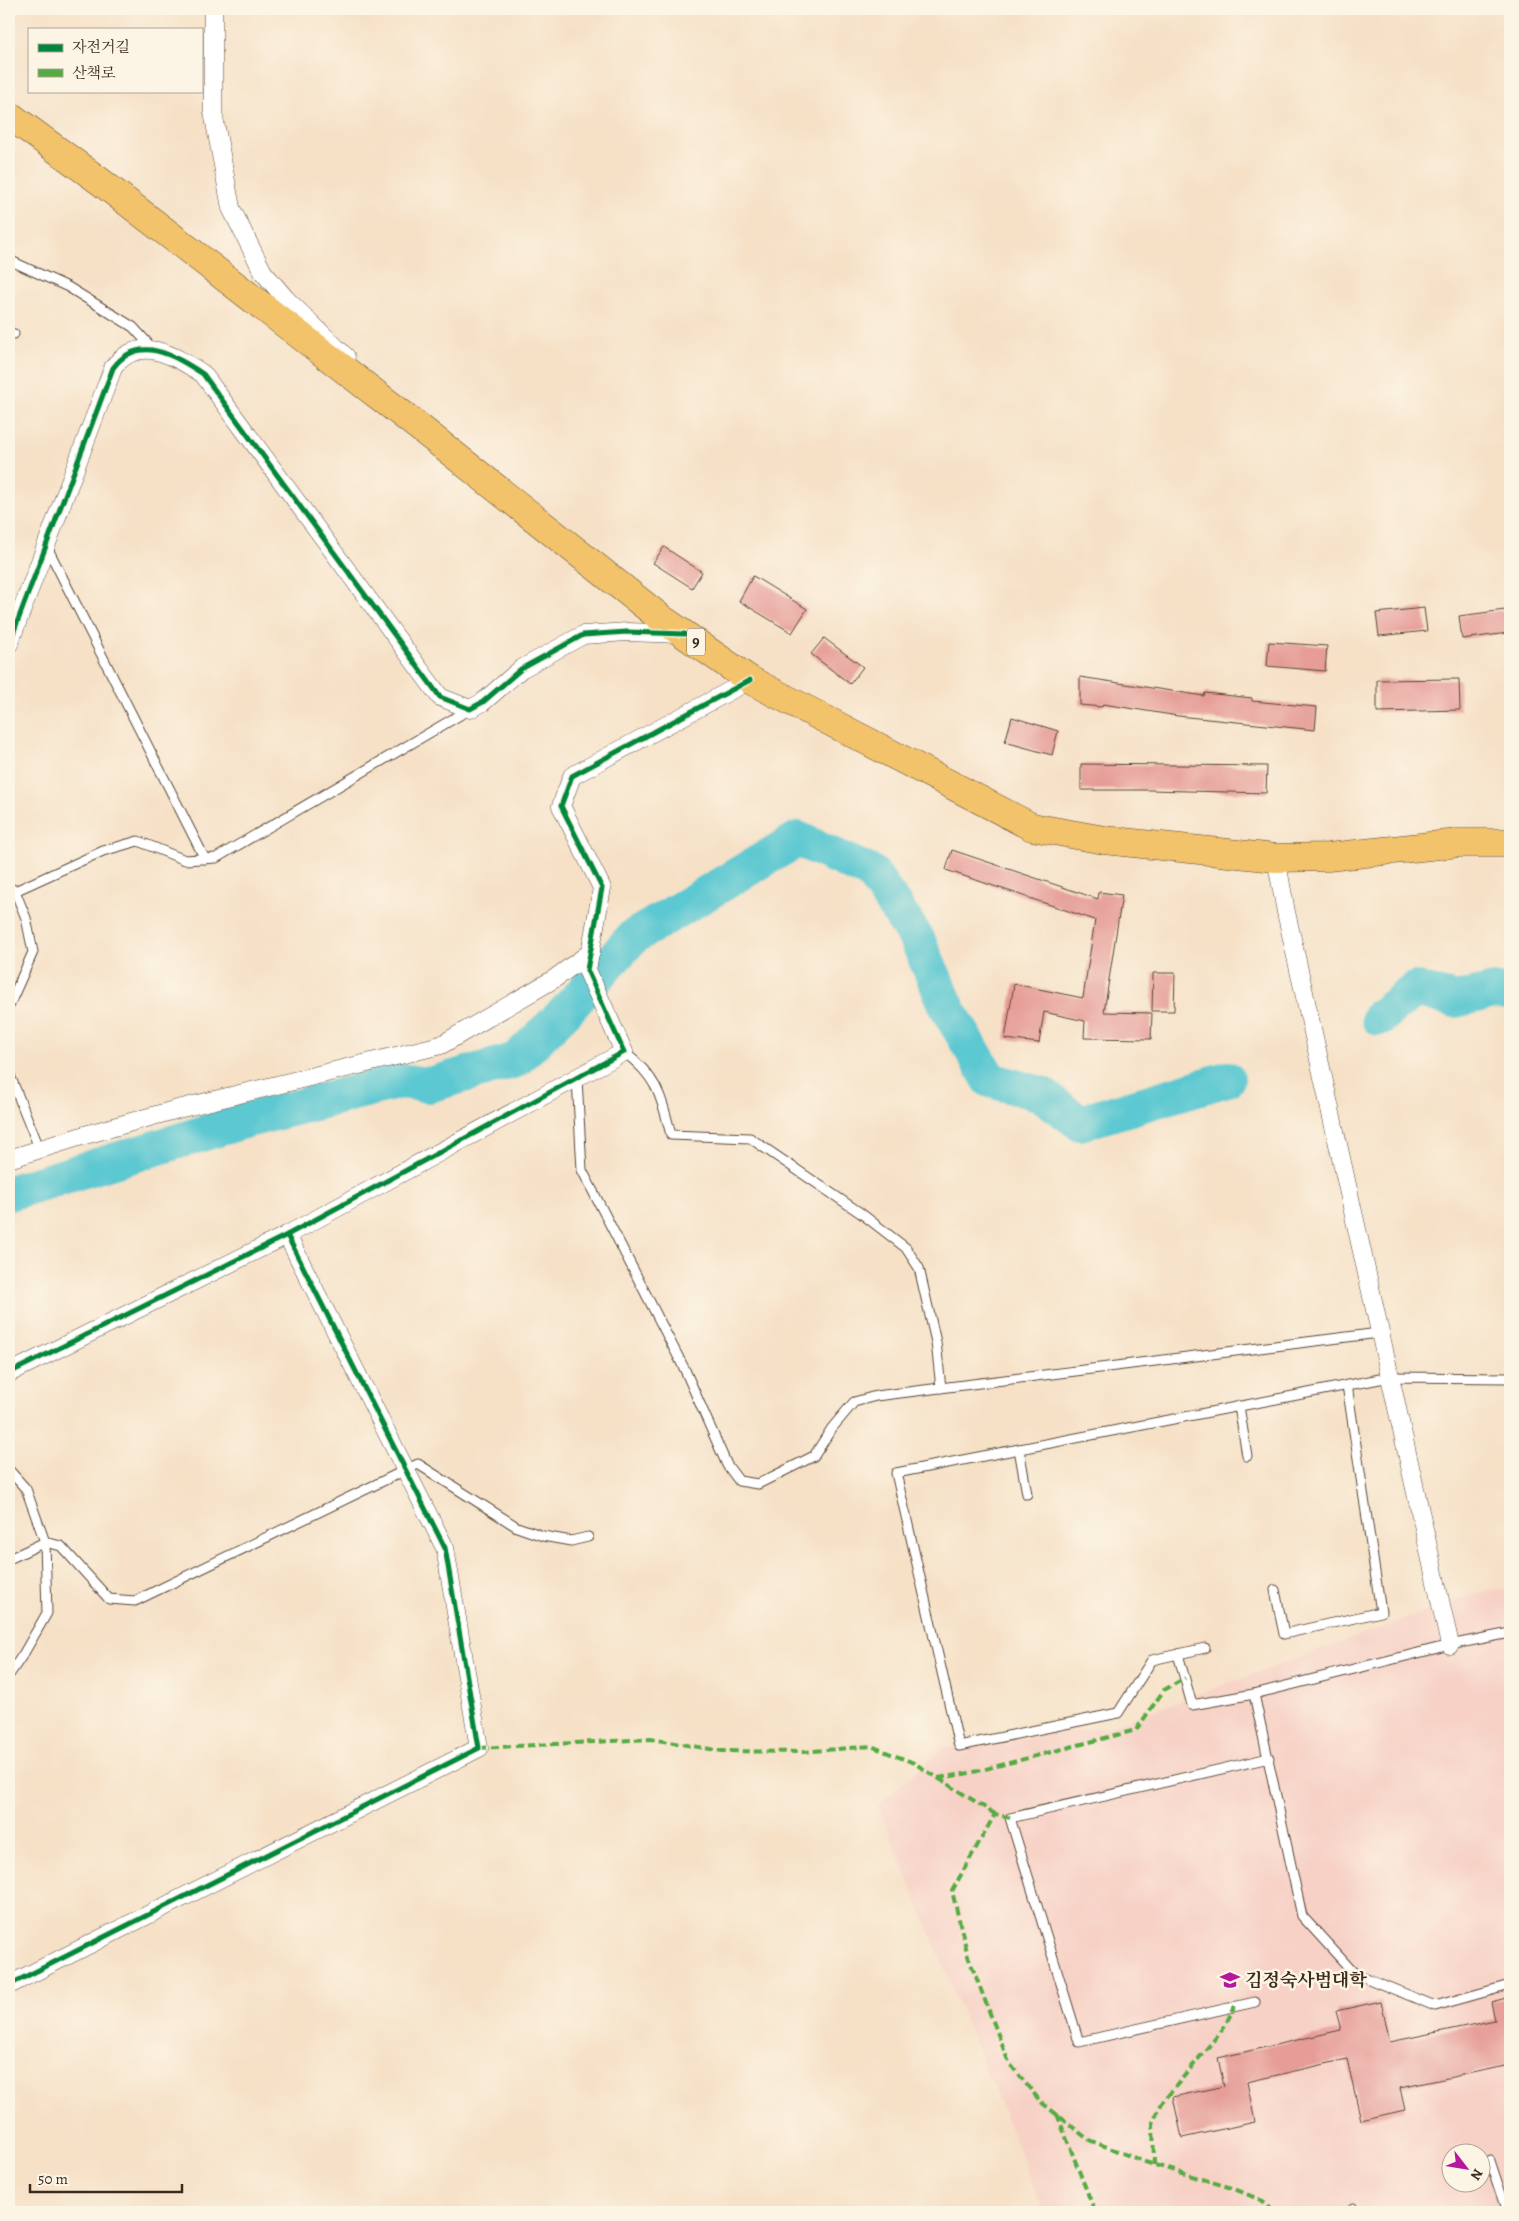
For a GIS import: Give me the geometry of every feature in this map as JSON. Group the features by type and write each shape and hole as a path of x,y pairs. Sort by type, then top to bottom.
{"main road":[{"name":"9","path":"9,116 101,182 685,634 750,680 1032,827 1104,840 1276,858 1328,857 1458,843 1510,842"}],"street":[{"path":"213,9 213,112 231,208 263,272 286,299 415,424"},
{"path":"9,642 113,368 121,358 153,349 176,357 203,374 440,697 457,706 470,709 483,702 521,669 583,635 627,632 685,634"},
{"path":"9,1373 288,1235 624,1052 587,970 602,888 561,806 572,776 750,680"},
{"path":"1276,858 1286,912 1379,1333 1450,1645"},
{"path":"9,1159 178,1109 441,1045 554,979 590,952"},
{"path":"9,1985 479,1748 445,1548 288,1235"}],"lane":[{"path":"9,260 68,287 117,317 133,327 153,349"},
{"path":"46,545 206,859"},
{"path":"9,1006 33,952 26,918 12,889 103,851 138,841 185,860 216,858 470,709"},
{"path":"624,1052 643,1067 661,1097 670,1136 750,1138 862,1214 906,1248 919,1268 936,1342 941,1388"},
{"path":"9,1073 40,1150"},
{"path":"577,1078 582,1170 681,1361 727,1465 739,1481 758,1484 814,1456 832,1428 854,1402 876,1396 1379,1333"},
{"path":"1205,1648 1152,1660 1118,1713 959,1746 896,1473 1390,1377 1510,1378"},
{"path":"1275,1590 1284,1634 1381,1612 1347,1385"},
{"path":"1239,1406 1247,1456"},
{"path":"1019,1449 1027,1494"},
{"path":"9,1559 45,1542 61,1546 109,1599 134,1601 405,1468 418,1464 517,1527 543,1536 571,1542 588,1537"},
{"path":"9,1470 26,1489 45,1542 47,1613 9,1675"},
{"path":"1178,1654 1192,1705 1254,1694 1450,1645 1510,1633"},
{"path":"1254,1694 1302,1916 1354,1973 1435,2006 1510,1985"},
{"path":"1255,2002 1079,2042 1010,1818 1268,1758"},
{"path":"1492,2167 1506,2212"}],"shaded area":[{"name":"김정숙사범대학","path":"1510,1588 1510,2212 1044,2212 878,1806 943,1748 1108,1727 1480,1592"}],"building":[{"path":"664,547 702,572 692,588 653,563"},
{"path":"753,576 807,609 792,633 739,601"},
{"path":"1424,608 1427,631 1379,636 1376,613"},
{"path":"1505,610 1508,633 1462,639 1459,616"},
{"path":"824,638 863,667 850,684 811,654"},
{"path":"1269,642 1327,646 1325,671 1267,666"},
{"path":"1080,677 1204,696 1205,693 1252,698 1252,701 1317,707 1315,730 1178,716 1103,704 1102,707 1080,705"},
{"path":"1459,679 1460,710 1377,712 1377,680"},
{"path":"1012,717 1058,731 1052,755 1005,742"},
{"path":"1081,764 1267,766 1266,793 1081,790"},
{"path":"952,850 1098,899 1099,892 1122,895 1104,1012 1152,1013 1151,1039 1084,1038 1085,1021 1044,1012 1039,1043 1005,1039 1014,984 1083,998 1095,920 946,870"},
{"path":"1153,973 1175,973 1174,1011 1152,1011"},
{"path":"1510,1997 1510,2065 1400,2088 1405,2110 1361,2120 1347,2059 1247,2082 1255,2122 1182,2138 1173,2097 1224,2086 1218,2058 1341,2030 1336,2011 1381,2001 1390,2042 1495,2020 1491,2002"}],"waterway":[{"path":"9,1193 247,1120 400,1081 429,1085 516,1060 566,1011 633,937 798,839 872,873 917,939 949,1011 990,1080 1041,1094 1080,1123 1227,1079"},
{"path":"1379,1018 1416,989 1455,1000 1494,991 1510,992"}],"marked path":[{"path":"479,1748 651,1739 722,1751 803,1752 871,1746 914,1763 938,1778 970,1773 1136,1730 1164,1690 1185,1678"},
{"path":"938,1778 995,1814"},
{"path":"1010,1818 995,1814 952,1891 968,1956 1009,2063 1041,2102 1089,2140 1145,2162 1232,2188 1263,2201 1274,2212"},
{"path":"1154,2165 1153,2122 1162,2103 1223,2029 1235,2006"},
{"path":"1057,2114 1095,2212"},
{"path":"1327,2212 1353,2208"}],"cycle path":[{"path":"9,644 113,368 123,357 134,352 146,350 169,355 203,374 440,697 470,709 483,702 521,669 583,635 627,632 685,634"},
{"path":"9,1373 287,1235 624,1052 587,970 602,888 561,806 572,776 750,680"},
{"path":"9,1985 479,1748 445,1548 287,1235"}],"place":[{"name":"김정숙사범대학","path":"1230,1980"}]}
